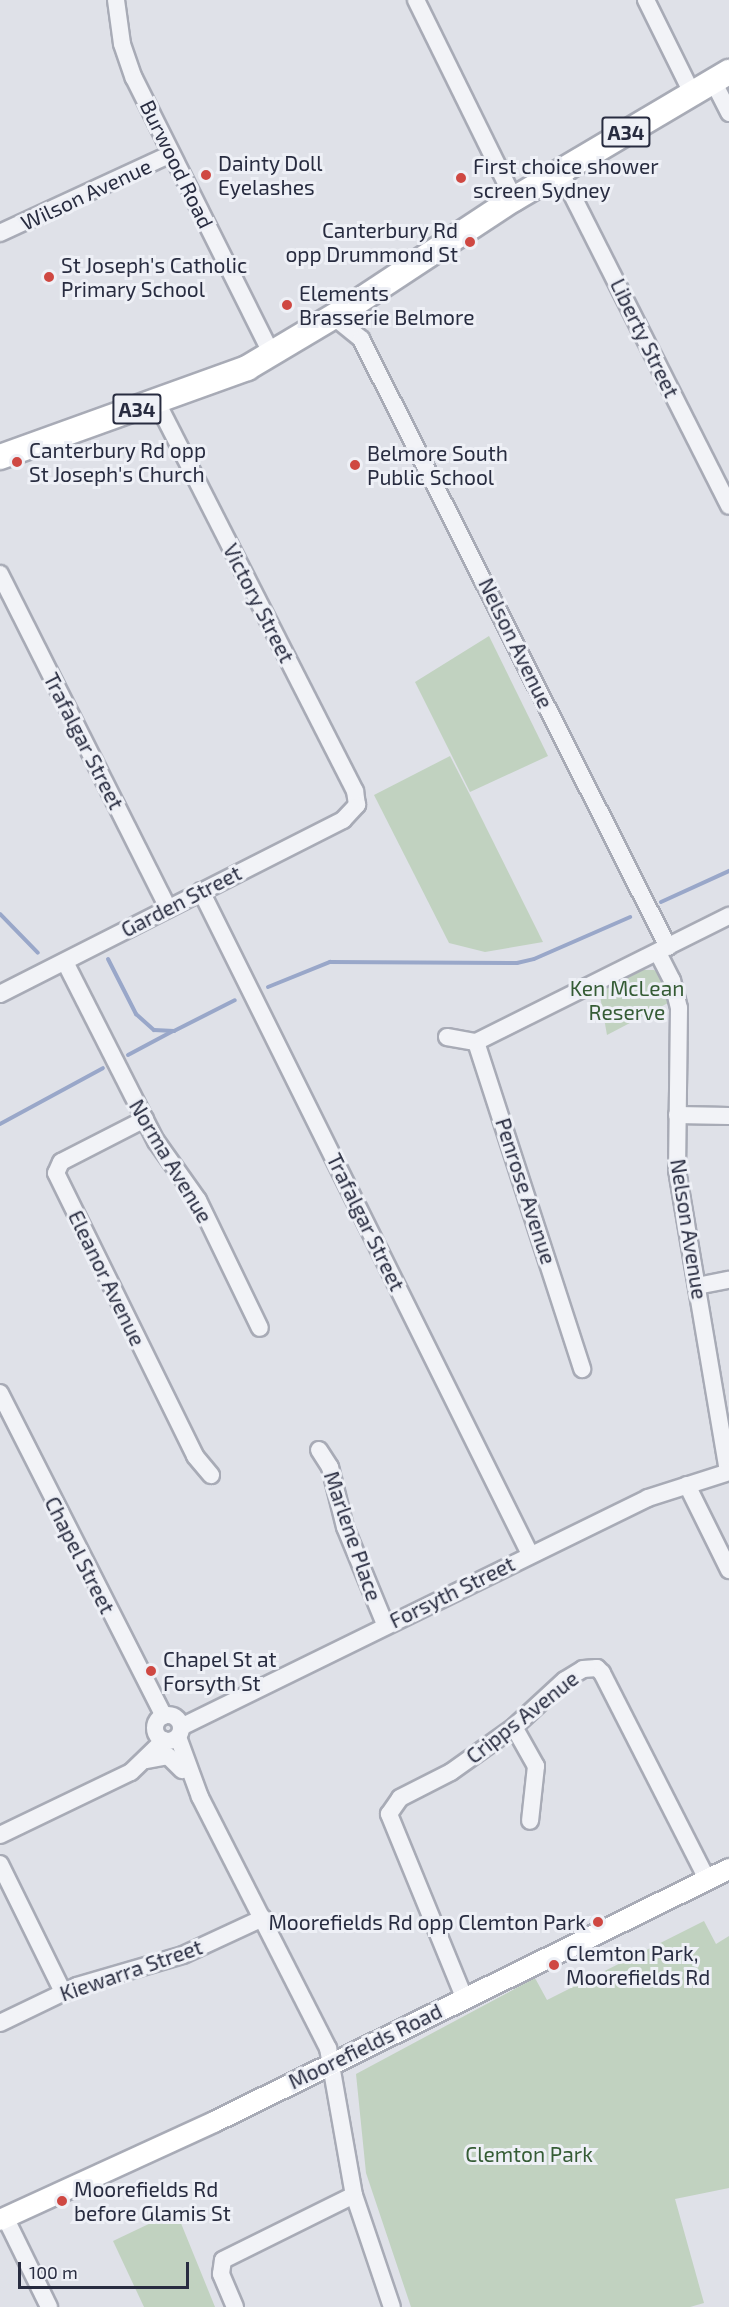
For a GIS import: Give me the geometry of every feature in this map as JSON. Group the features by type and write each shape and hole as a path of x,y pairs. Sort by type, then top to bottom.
{"highway":[{"name":"A34","path":"0,457 157,402 272,355 356,303 514,199 721,76"}],"main road":[{"name":"Moorefields Road","path":"3,2219 214,2122 464,1997 729,1869"}],"street":[{"name":"Burwood Road","path":"116,0 127,60 171,154 272,355"},
{"path":"416,0 514,199"},
{"path":"646,0 692,93"},
{"path":"721,76 729,113"},
{"name":"Wilson Avenue","path":"0,233 171,154"},
{"name":"Liberty Street","path":"560,171 729,506"},
{"name":"Nelson Avenue","path":"356,303 361,339 663,950 679,1008 677,1170 729,1472"},
{"name":"Nelson Avenue","path":"334,317 361,339"},
{"name":"Victory Street","path":"157,402 355,791 357,805"},
{"name":"Trafalgar Street","path":"0,574 168,908"},
{"name":"Garden Street","path":"0,994 343,820 357,805"},
{"name":"Trafalgar Street","path":"201,891 530,1554"},
{"path":"447,1037 476,1042 729,916"},
{"name":"Norma Avenue","path":"64,962 164,1156 198,1200 260,1328"},
{"name":"Penrose Avenue","path":"476,1042 582,1369"},
{"path":"677,1115 729,1116"},
{"name":"Eleanor Avenue","path":"145,1119 61,1162 56,1173 195,1456 211,1475"},
{"path":"697,1286 729,1280"},
{"name":"Chapel Street","path":"0,1393 164,1716 176,1717 170,1736"},
{"name":"Marlene Place","path":"319,1450 330,1467 345,1527 385,1624"},
{"name":"Forsyth Street","path":"170,1736 385,1624 648,1498 729,1472"},
{"path":"687,1485 729,1570"},
{"name":"Cripps Avenue","path":"464,1997 389,1814 400,1798 441,1780 514,1727 573,1674 589,1667 600,1670 707,1879"},
{"path":"514,1727 536,1766 530,1821"},
{"path":"0,1835 130,1772 170,1736"},
{"path":"170,1736 182,1770"},
{"path":"118,1776 170,1736"},
{"path":"170,1736 263,1918 332,2062 354,2195 392,2307"},
{"path":"144,1761 164,1755 173,1758 200,1797"},
{"path":"0,1864 63,1992"},
{"name":"Kiewarra Street","path":"0,2023 63,1992 183,1955 263,1918"},
{"path":"235,2307 221,2274 223,2260 354,2195"},
{"path":"3,2219 49,2307"}],"green space":[{"path":"489,636 548,756 470,792 415,682"},
{"path":"450,756 543,942 485,952 449,943 374,795"},
{"name":"Ken McLean Reserve","path":"641,970 654,970 663,976 668,1003 607,1035 599,990"},
{"name":"Clemton Park","path":"704,1921 716,1944 729,1936 729,2188 675,2199 704,2303 690,2307 411,2307 366,2173 356,2074 535,1978 547,2000"},
{"path":"176,2211 215,2307 144,2307 113,2241"}],"waterway":[{"path":"661,902 729,871"},
{"path":"0,914 38,953"},
{"path":"268,987 330,962 517,963 534,959 630,917"},
{"path":"108,959 136,1014 154,1030 174,1031 235,1000"},
{"path":"128,1055 173,1031"},
{"path":"0,1124 103,1068"}],"place":[{"name":"Dainty Doll Eyelashes","path":"206,175"},
{"name":"First choice shower screen Sydney","path":"461,178"},
{"name":"Canterbury Rd opp Drummond St","path":"470,242"},
{"name":"St Joseph's Catholic Primary School","path":"49,277"},
{"name":"Elements Brasserie Belmore","path":"287,305"},
{"name":"Canterbury Rd opp St Joseph's Church","path":"17,462"},
{"name":"Belmore South Public School","path":"355,465"},
{"name":"Chapel St at Forsyth St","path":"151,1671"},
{"name":"Moorefields Rd opp Clemton Park","path":"598,1922"},
{"name":"Clemton Park, Moorefields Rd","path":"554,1965"},
{"name":"Moorefields Rd before Glamis St","path":"62,2201"}]}
